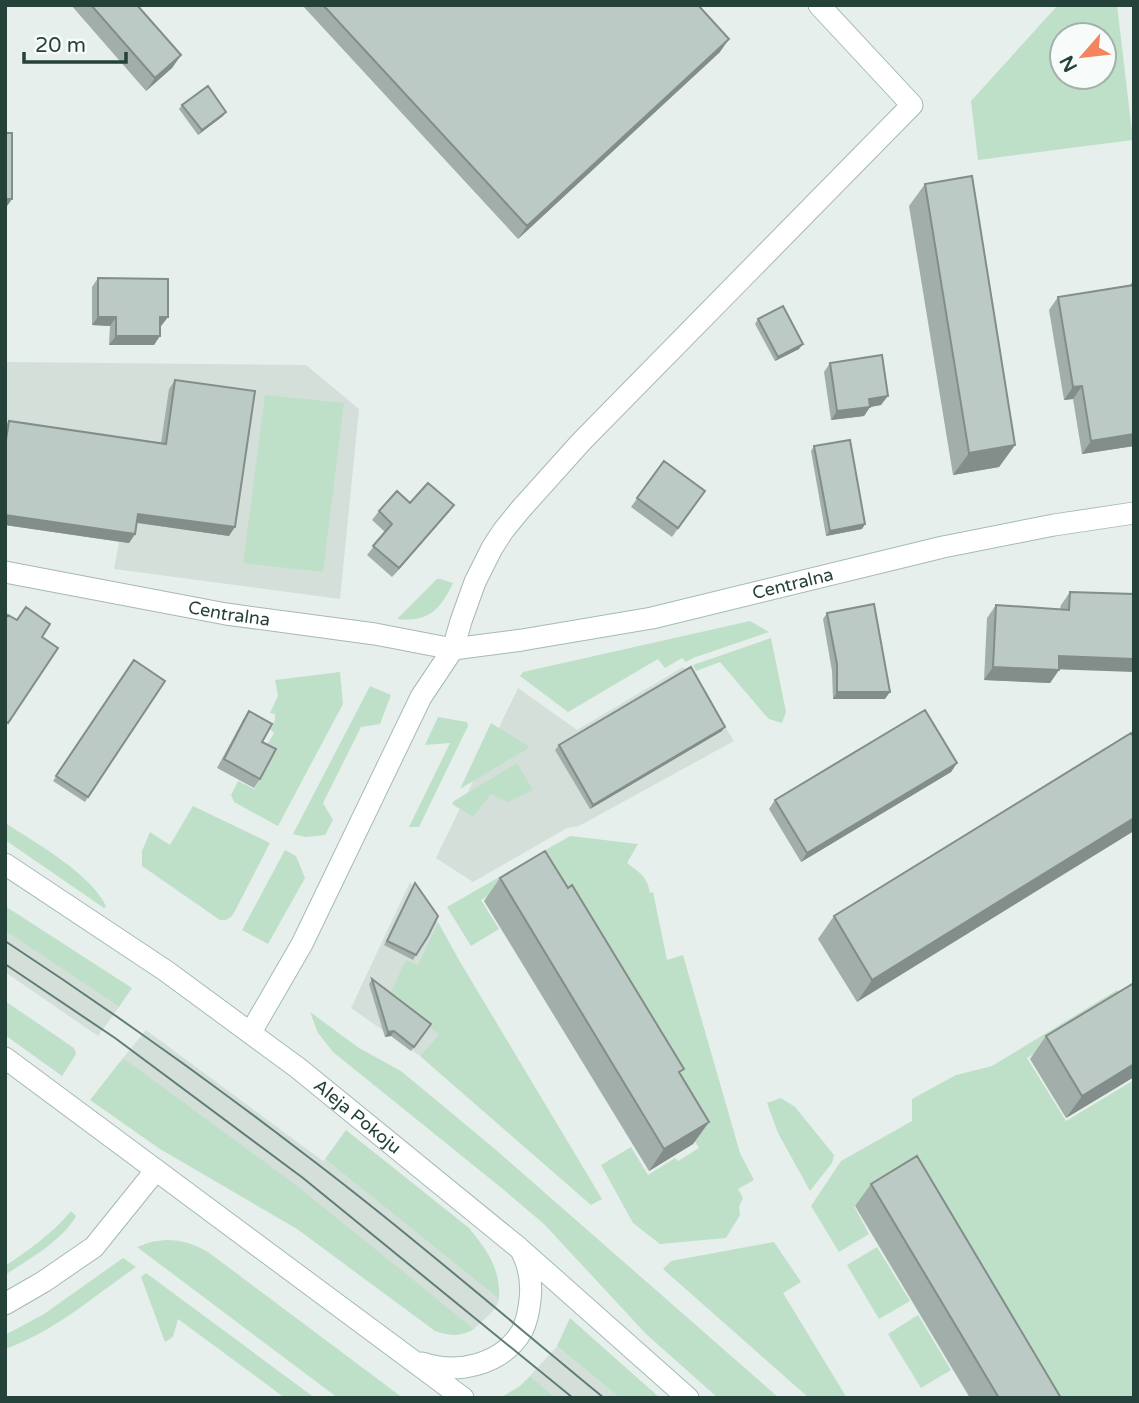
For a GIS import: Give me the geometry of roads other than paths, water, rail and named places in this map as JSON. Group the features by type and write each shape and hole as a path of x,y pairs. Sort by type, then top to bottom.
{"street":[{"path":"251,1032 302,944 421,697 453,649 469,597 503,531 581,442 912,105 819,5"},
{"name":"Centralna","path":"5,572 226,614 375,634 453,649 652,618 943,547 1054,524 1134,513"},
{"name":"Aleja Pokoju","path":"5,864 166,971 298,1068 519,1248 688,1398"},
{"path":"5,1058 463,1398"},
{"path":"5,1304 94,1247 156,1170"},
{"path":"413,1360 443,1368 466,1368 481,1364 510,1346 522,1331 529,1311 530,1274 519,1248"}],"tram line":[{"path":"5,941 156,1044 267,1125 455,1274 604,1398"},
{"path":"5,964 115,1038 303,1178 573,1398"}]}
